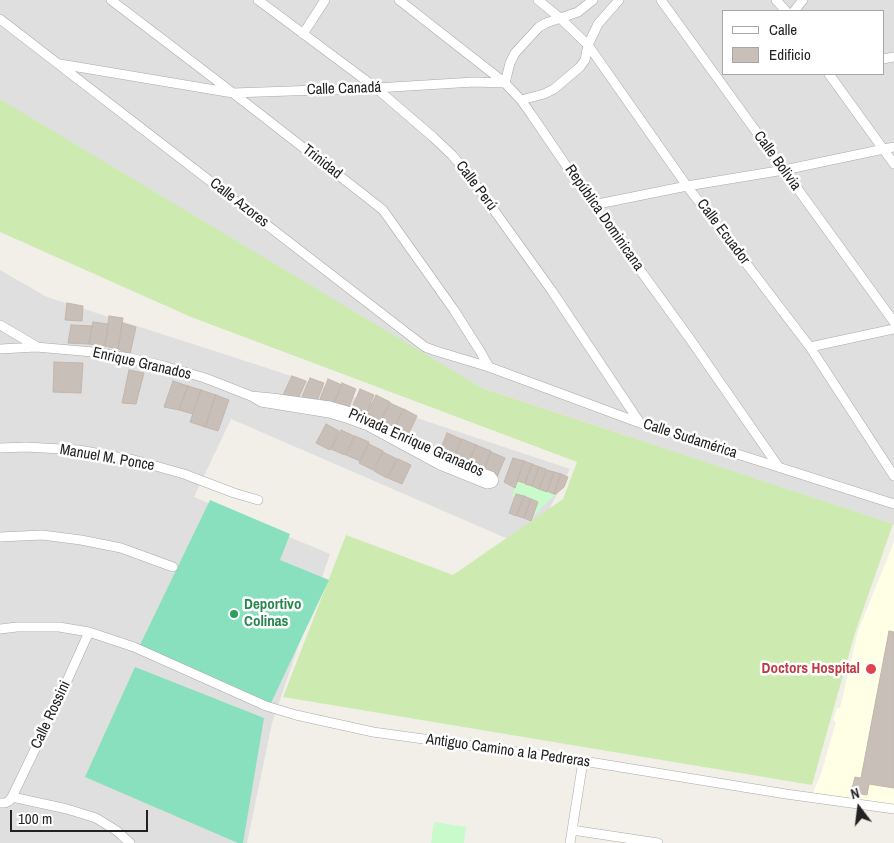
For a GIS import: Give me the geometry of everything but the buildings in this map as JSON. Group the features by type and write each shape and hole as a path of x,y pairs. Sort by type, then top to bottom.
{"street":[{"name":"Trinidad","path":"111,0 383,210 454,310 489,367"},
{"name":"Calle Perú","path":"258,0 376,88 433,136 452,155 468,174 552,291 640,423"},
{"path":"303,34 325,0"},
{"name":"República Dominicana","path":"398,0 505,84 521,100 778,466"},
{"name":"Calle Ecuador","path":"538,0 588,45 687,186 810,346 894,476"},
{"path":"505,84 510,62 515,53 539,27 578,12 593,0"},
{"path":"521,100 544,94 554,89 580,67 585,60 588,45 598,24 619,0"},
{"name":"Calle Bolivia","path":"661,0 894,322"},
{"path":"776,0 785,10"},
{"path":"795,10 803,0"},
{"name":"Calle Azores","path":"0,19 425,347 489,367"},
{"name":"Calle Canadá","path":"57,63 233,93 376,88 474,82 505,84"},
{"path":"830,75 894,164"},
{"path":"593,205 687,186 784,170 894,147"},
{"path":"0,324 36,346"},
{"path":"810,346 894,329"},
{"name":"Enrique Granados","path":"0,349 36,346 130,358 205,378 251,396"},
{"name":"Calle Sudamérica","path":"489,367 640,423 894,504"},
{"name":"Privada Enrique Granados","path":"251,396 330,406 352,412 445,459 491,476 494,480 492,483 487,484 440,465 368,426 349,419 329,413 261,402 251,396"},
{"name":"Manuel M. Ponce","path":"0,448 26,447 79,450 134,460 184,474 258,500"},
{"path":"0,537 42,535 81,540 121,548 173,567"},
{"name":"Antiguo Camino a la Pedreras","path":"0,629 17,626 59,627 89,632 134,647 266,706 296,715 373,732 583,761 786,794 894,809"},
{"name":"Calle Rossini","path":"12,797 54,712 89,632"},
{"path":"570,843 583,761"},
{"path":"0,803 4,803 12,797 67,809 96,818 117,830 130,843"},
{"path":"572,830 658,843"}],"shaded area":[{"path":"0,0 894,0 894,525 482,388 412,351 0,101"},
{"path":"0,270 47,297 570,469 529,548 231,419 194,497 330,554 272,723 247,843 0,843"},
{"name":"Doctors Hospital","path":"894,542 894,807 811,797 821,774 836,722 833,720 837,708 840,708 858,631"}],"green space":[{"path":"0,99 482,388 893,524 855,633 812,785 283,697 346,535 453,575 563,499 577,462 191,317 0,232"},
{"path":"517,481 556,494 532,517 538,501 517,494 515,497 512,496"},
{"name":"Deportivo Colinas","path":"210,500 290,534 280,560 329,580 270,705 139,647"},
{"path":"135,667 264,718 243,843 238,843 85,777"},
{"path":"434,822 466,827 464,843 431,843"}],"place":[{"name":"Deportivo Colinas","path":"234,614"},
{"name":"Doctors Hospital","path":"871,669"}]}
